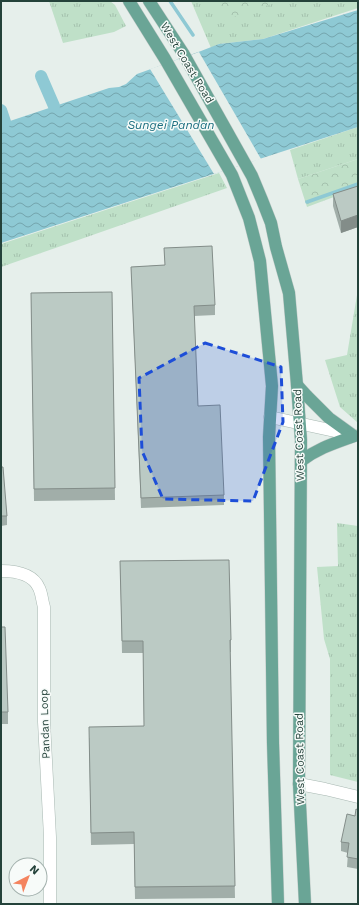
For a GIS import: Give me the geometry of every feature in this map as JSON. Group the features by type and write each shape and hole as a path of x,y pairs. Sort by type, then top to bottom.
{"main road":[{"name":"West Coast Road","path":"129,1 165,59 232,175 249,218 260,262 272,386 269,437 273,743 278,904"},
{"name":"West Coast Road","path":"149,1 183,53 252,176 271,223 289,293 298,385 301,461 299,784 305,904"},
{"path":"298,385 329,418 356,436"},
{"path":"301,461 312,453 356,436"}],"street":[{"path":"270,417 356,436"},
{"name":"Pandan Loop","path":"1,570 24,574 34,581 40,589 44,607 44,722 50,836 50,904"},
{"path":"299,784 358,797"}],"highlighted area":[{"path":"205,343 281,367 283,422 253,501 163,499 142,451 139,378"}],"green space":[{"path":"49,1 110,1 115,5 126,26 114,32 63,43"},
{"path":"191,1 358,1 358,8 263,39 219,44 211,48"},
{"path":"221,1 280,1 222,21 216,3"},
{"path":"358,127 358,159 298,179 290,150"},
{"path":"358,159 358,188 307,207 298,179"},
{"path":"219,173 227,188 1,267 1,244"},
{"path":"358,289 358,423 340,407 325,360 347,355"},
{"path":"337,523 358,526 358,782 330,775 330,659 324,639 317,567 338,566"}],"water":[{"name":"Sungei Pandan","path":"358,10 358,127 1,243 1,124 109,88 119,87 126,84 137,74 219,44 263,39"}],"pier":[{"path":"199,52 261,159 214,174 150,69"}],"building":[{"path":"358,186 358,215 341,221 333,194"},
{"path":"212,246 215,305 194,306 198,406 220,405 224,495 141,498 131,267 165,265 164,248"},
{"path":"112,292 115,488 34,489 31,293"},
{"path":"1,467 3,467 7,516 1,516"},
{"path":"229,560 235,886 135,887 134,832 91,833 89,727 144,726 143,641 122,641 120,561"},
{"path":"1,627 5,627 8,712 1,712"},
{"path":"356,809 358,810 358,859 347,857 349,843 341,842 347,814 355,816"}],"waterway":[{"path":"170,1 193,35"},
{"path":"41,76 54,106"},
{"path":"1,110 5,122"},
{"path":"307,202 358,184"}]}
